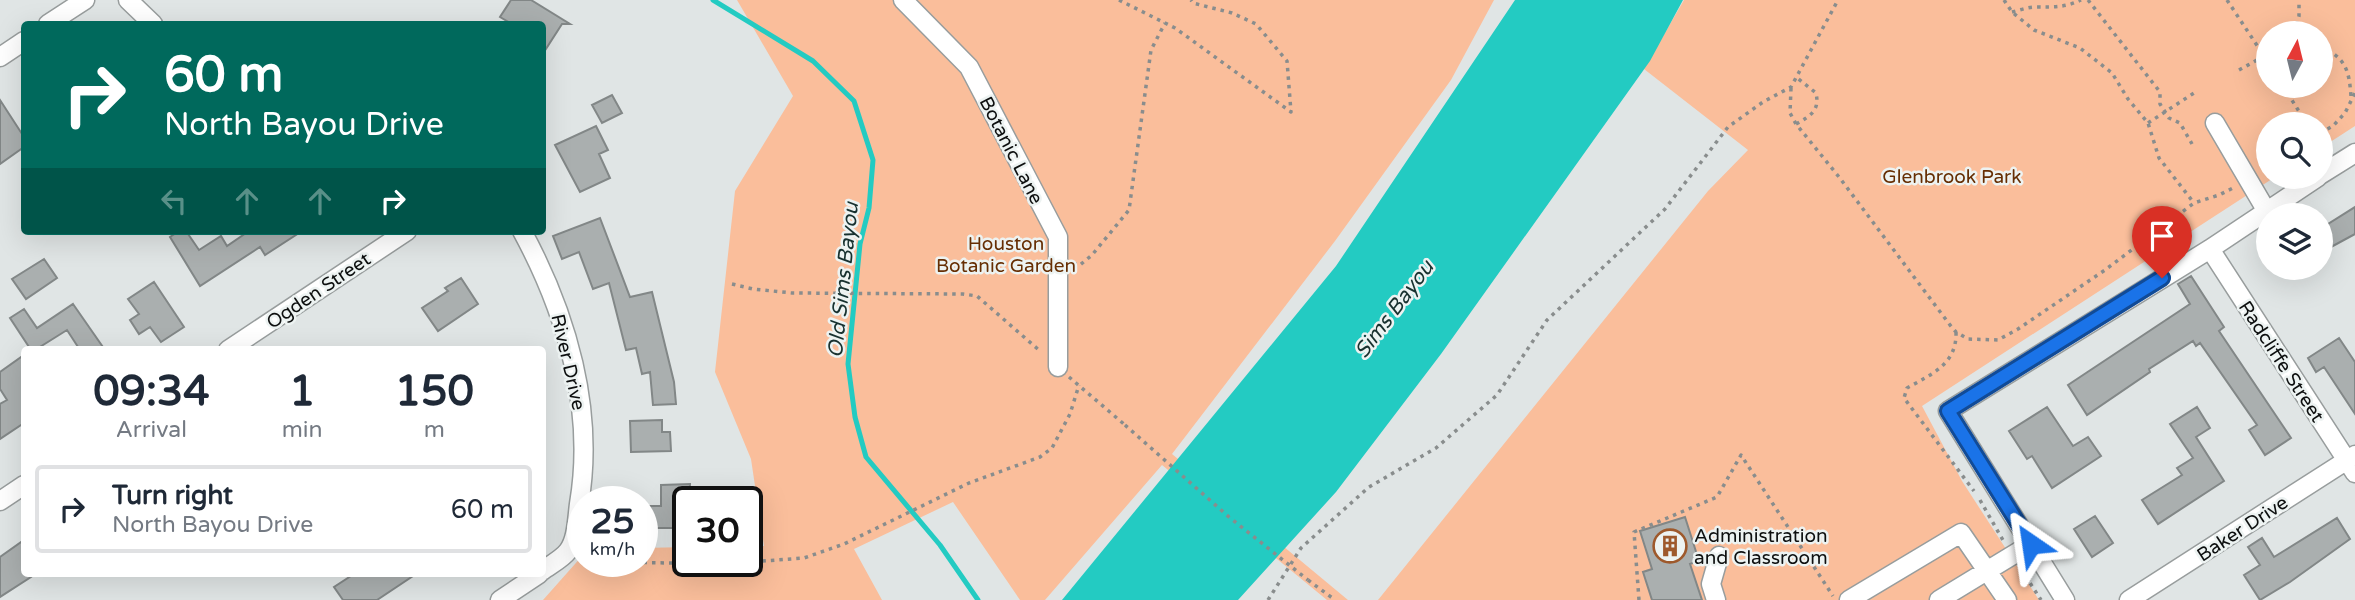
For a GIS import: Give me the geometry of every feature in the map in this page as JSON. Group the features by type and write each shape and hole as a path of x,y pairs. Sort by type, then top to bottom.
{"street":[{"path":"53,21 85,0"},
{"path":"128,0 150,21"},
{"name":"Botanic Lane","path":"903,0 969,67 1058,237 1058,367"},
{"path":"0,57 21,43"},
{"path":"2215,123 2262,203"},
{"path":"2333,167 2355,153"},
{"path":"2277,203 2299,189"},
{"path":"2065,600 1948,411 2210,249 2256,217"},
{"name":"Ogden Street","path":"234,346 402,235"},
{"name":"River Drive","path":"524,235 555,300 582,400 584,477 573,540 567,552 546,569"},
{"name":"Radcliffe Street","path":"2210,249 2352,463"},
{"name":"Baker Drive","path":"2129,600 2352,463"},
{"path":"0,501 21,487"},
{"path":"1849,600 1961,533 2007,600"},
{"path":"1940,600 2031,544"},
{"path":"1716,600 1712,584 1719,556"},
{"name":"River Drive","path":"500,600 535,577"}],"path":[{"path":"1119,0 1175,28 1291,111 1287,61 1256,24 1232,13 1193,3 1191,0"},
{"path":"1838,0 1791,87 1790,113 1956,332 1968,339 1998,340 2018,329 2105,270 2194,203 2219,195 2248,180"},
{"path":"2004,0 2012,12 2034,30 2080,48 2112,72 2128,99 2148,123 2159,158 2194,203"},
{"path":"2012,12 2034,7 2050,9 2069,6 2081,0"},
{"path":"2088,0 2160,92 2160,104 2169,118 2180,123 2192,144"},
{"path":"2227,0 2256,41"},
{"path":"2298,21 2299,0"},
{"path":"1058,260 1080,265 1092,255 1129,210 1152,50 1165,23"},
{"path":"2333,52 2349,73 2353,95 2345,113 2333,126"},
{"path":"2239,70 2256,61"},
{"path":"1796,77 1816,93 1818,103 1813,114 1796,124"},
{"path":"1268,600 1301,548 1369,486 1436,448 1497,395 1547,320 1665,209 1728,127 1763,102 1791,87"},
{"path":"2148,123 2194,93"},
{"path":"732,284 753,289 792,292 977,296 1229,517 1335,600"},
{"path":"658,563 722,564 804,558 844,544 969,483 1040,457 1052,448 1070,414 1079,386"},
{"path":"1639,600 1634,532 1717,497 1741,455 1835,600"}],"green space":[{"name":"Houston Botanic Garden","path":"737,0 1494,0 1451,80 1335,241 1172,454 1348,600 1327,600 1162,465 1045,600 1020,600 953,502 854,549 882,600 543,600 567,573 567,577 658,577 658,548 672,547 672,577 763,577 763,486 755,486 751,459 715,372 735,191 793,96"},
{"name":"Glenbrook Park","path":"1684,0 2355,0 2355,126 2333,140 2333,112 2256,112 2257,189 1922,406 1962,481 2039,600 1378,600 1708,191 1748,150 1644,69"}],"water":[{"name":"Sims Bayou","path":"1515,0 1683,0 1650,61 1441,354 1336,492 1238,600 1062,600 1336,266"}],"building":[{"path":"511,0 531,0 570,24 562,24 546,49 546,21 507,21 500,17"},
{"path":"612,95 622,113 602,123 592,105"},
{"path":"0,100 21,132 21,149 0,164"},
{"path":"596,126 608,150 599,154 610,178 580,192 555,145"},
{"path":"2355,207 2355,234 2333,246 2333,221"},
{"path":"600,218 630,297 652,292 674,382 676,404 653,405 650,372 642,374 636,348 626,350 609,283 593,289 579,252 562,259 553,236"},
{"path":"189,235 199,250 221,236 227,246 243,235 296,235 265,255 260,247 200,286 170,237"},
{"path":"44,259 57,278 26,299 12,279"},
{"path":"2191,276 2224,327 2219,331 2291,438 2265,455 2249,430 2257,425 2200,343 2196,346 2193,341 2149,369 2150,372 2087,415 2068,385 2190,304 2178,284"},
{"path":"461,278 478,304 438,331 422,308 448,291 445,288"},
{"path":"154,282 184,327 161,342 150,327 139,334 130,320 139,314 128,299"},
{"path":"73,304 102,346 77,346 67,330 41,346 28,346 10,318 24,309 37,328"},
{"path":"2339,338 2355,362 2355,414 2324,367 2316,372 2308,358"},
{"path":"21,357 21,425 0,439 0,404 7,400 0,389 0,372"},
{"path":"2047,407 2073,446 2088,437 2101,456 2052,488 2032,456 2027,459 2009,431"},
{"path":"2197,407 2210,428 2196,437 2224,481 2158,524 2142,500 2182,475 2177,468 2193,458 2170,424"},
{"path":"662,420 662,432 670,432 671,451 631,452 630,421"},
{"path":"690,484 672,486 672,528 658,528 661,485"},
{"path":"2095,516 2113,543 2092,557 2074,529"},
{"name":"Administration and Classroom","path":"1685,517 1699,561 1690,564 1702,600 1652,600 1643,572 1652,569 1640,531"},
{"path":"2337,518 2350,539 2260,600 2244,575 2260,565 2248,547 2262,538 2274,557"},
{"path":"21,542 21,577 31,577 0,597 0,557"},
{"path":"349,577 412,577 377,600 343,600 334,587"}],"waterway":[{"name":"Old Sims Bayou","path":"713,0 813,61 854,101 873,160 869,208 860,244 848,364 855,417 866,457 940,545 978,600"}],"place":[{"name":"Administration and Classroom","path":"1670,546"}],"route":[{"path":"2031,544 1948,411 2162,278"}]}
